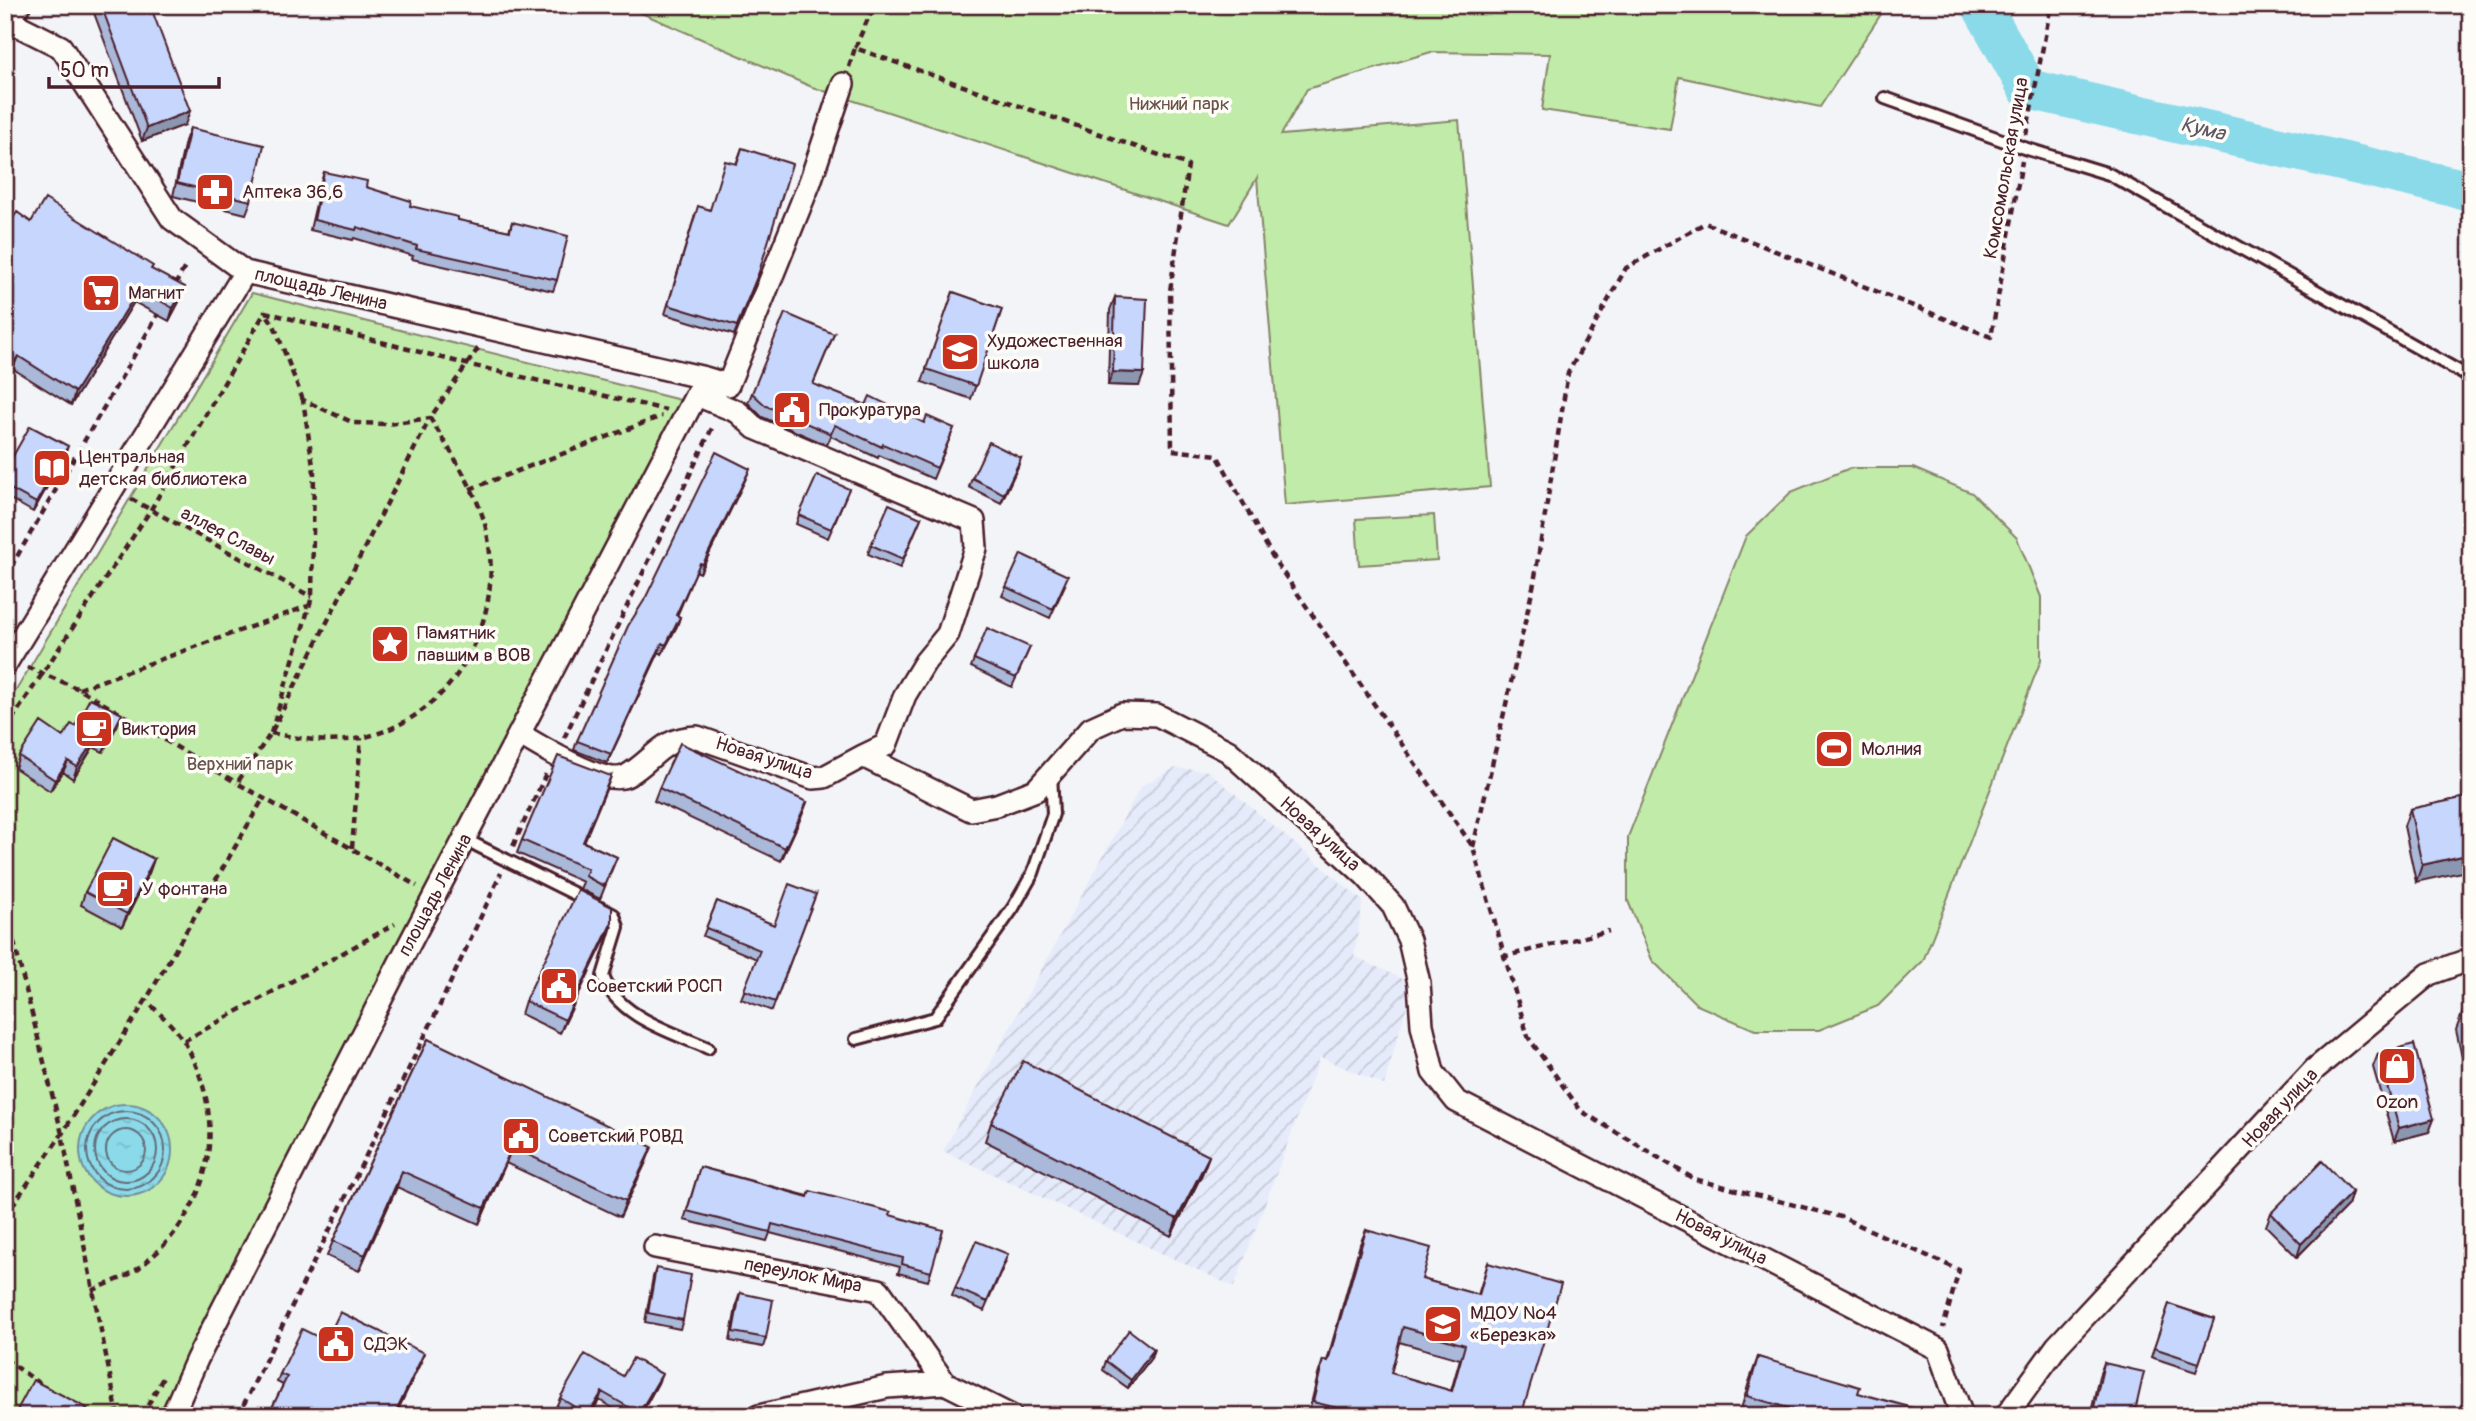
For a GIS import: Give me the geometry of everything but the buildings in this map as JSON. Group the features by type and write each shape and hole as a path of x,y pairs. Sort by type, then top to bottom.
{"street":[{"name":"площадь Ленина","path":"16,5 5,18 61,47 172,219 245,272 490,329 696,395 728,385 810,182 843,84"},
{"path":"8,661 245,272"},
{"name":"площадь Ленина","path":"172,1416 197,1359 696,395"},
{"path":"696,395 738,412 755,428 974,521 976,548 948,634 925,662 905,695 886,745 863,756"},
{"name":"Новая улица","path":"519,734 555,755 613,778 626,777 670,741 684,737 710,741 813,778 824,777 863,756 971,810 997,805 1036,790 1091,727 1122,714 1157,715 1228,751 1365,875 1393,906 1409,940 1417,972 1422,1025 1433,1072 1456,1101 1938,1349"},
{"name":"Новая улица","path":"2006,1416 2057,1346 2315,1069 2429,974 2471,959"},
{"name":"переулок Мира","path":"655,1247 878,1290 945,1383 1011,1416"},
{"path":"1938,1349 1962,1416"},
{"path":"759,1416 887,1387 945,1383"}],"lane":[{"path":"1885,98 2024,149 2109,174 2471,378"},
{"path":"856,1039 934,1018 1013,908 1032,873 1053,814 1051,773"},
{"path":"464,839 508,858 614,915 618,927 603,976 614,998 652,1024 708,1048"}],"path":[{"path":"843,84 874,5"},
{"name":"Комсомольская улица","path":"1473,846 1534,583 1568,373 1626,268 1705,223 1990,337 2028,118 2051,5"},
{"path":"855,48 1188,165 1170,291 1172,450 1217,455 1275,561 1473,846 1502,957 1528,1037 1581,1111 1694,1178 1841,1217 1959,1270 1938,1349"},
{"path":"173,289 186,265"},
{"path":"5,576 166,301"},
{"path":"265,312 466,365 673,411 470,489"},
{"path":"265,312 274,325 303,400 314,472 312,597 271,733"},
{"path":"5,730 150,510 265,312"},
{"path":"237,783 271,733 430,418 490,329"},
{"path":"239,1416 440,1005 555,755 715,420 696,395"},
{"path":"303,400 354,423 388,424 430,418"},
{"path":"271,733 316,741 361,738 403,722 440,696 472,651 486,620 492,575 487,531 470,489 430,418"},
{"name":"аллея Славы","path":"131,499 312,597"},
{"path":"79,689 309,606"},
{"path":"8,661 79,689 263,799 424,890"},
{"path":"352,848 361,738"},
{"path":"5,1216 62,1134 146,1000 263,799"},
{"path":"5,906 62,1134 118,1416"},
{"path":"184,1041 398,922"},
{"path":"1502,957 1609,931"},
{"path":"92,1290 138,1269 176,1234 201,1190 211,1139 205,1088 184,1041 146,1000"},
{"path":"5,1359 55,1394"}],"shaded area":[{"path":"1175,768 1208,771 1363,901 1354,956 1413,984 1384,1085 1320,1057 1234,1287 943,1151 1141,786"}],"green space":[{"name":"Нижний парк","path":"623,5 1887,5 1820,107 1679,77 1670,129 1542,110 1550,54 1431,52 1307,89 1281,135 1459,120 1490,487 1285,505 1257,178 1229,224 812,87"},
{"name":"Верхний парк","path":"252,293 688,402 160,1416 5,1416 5,709"},
{"name":"Молния","path":"1850,468 1913,468 1972,493 2017,538 2041,597 2041,660 1923,961 1878,1006 1819,1030 1755,1030 1697,1005 1652,960 1628,901 1628,837 1746,536 1791,492"},
{"path":"1434,515 1437,560 1359,565 1356,519"}],"water":[{"path":"117,1104 135,1104 152,1111 165,1124 172,1141 172,1159 165,1176 152,1189 135,1196 117,1196 100,1189 87,1176 80,1159 80,1141 87,1124 100,1111"}],"waterway":[{"name":"Кума","path":"1981,5 2028,89 2471,191"}],"place":[{"name":"Аптека 36,6","path":"215,192"},
{"name":"Магнит","path":"101,293"},
{"name":"Художественная школа","path":"960,352"},
{"name":"Прокуратура","path":"792,410"},
{"name":"Центральная детская библиотека","path":"52,468"},
{"name":"Памятник павшим в ВОВ","path":"390,644"},
{"name":"Виктория","path":"94,729"},
{"name":"Молния","path":"1834,749"},
{"name":"У фонтана","path":"115,889"},
{"name":"Советский РОСП","path":"559,986"},
{"name":"Ozon","path":"2397,1066"},
{"name":"Советский РОВД","path":"521,1136"},
{"name":"МДОУ №4 «Березка»","path":"1443,1324"},
{"name":"СДЭК","path":"336,1344"}]}
